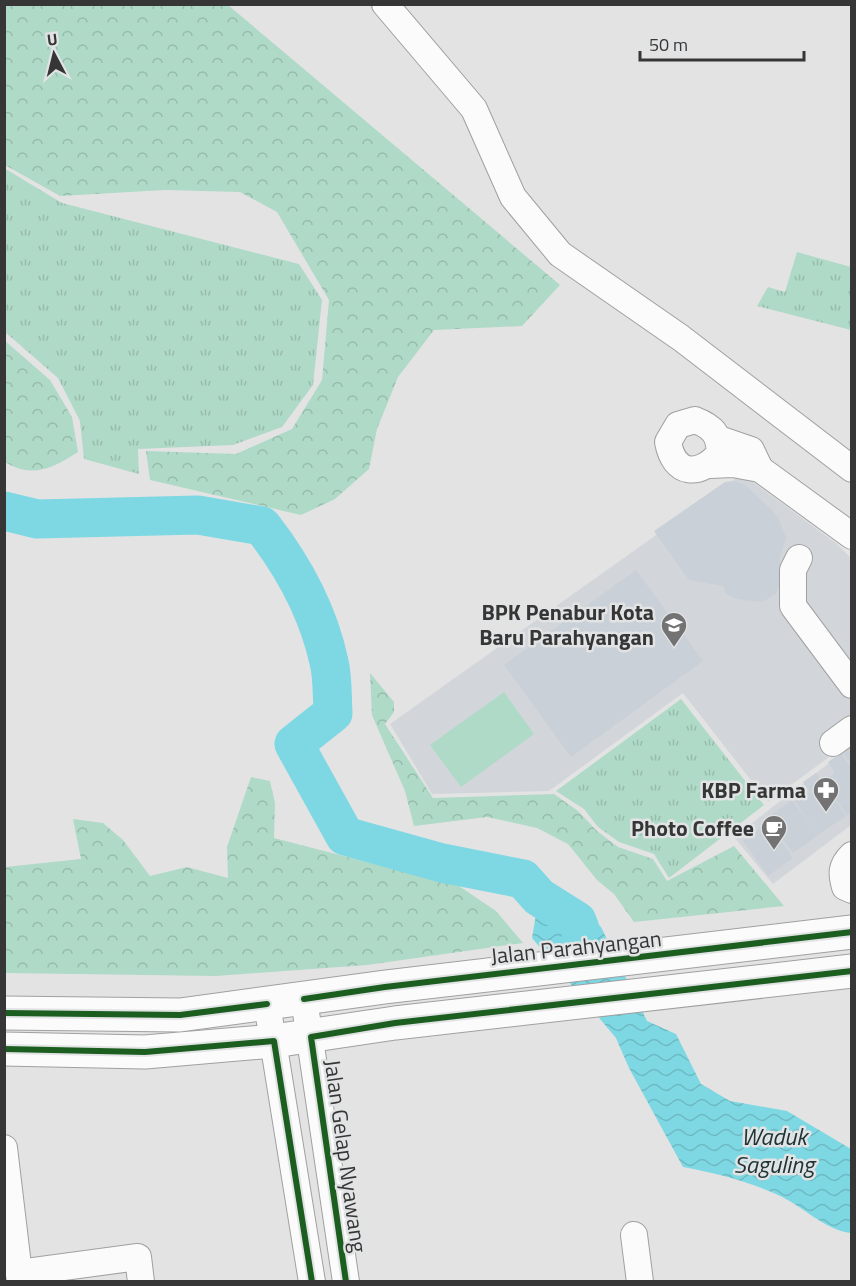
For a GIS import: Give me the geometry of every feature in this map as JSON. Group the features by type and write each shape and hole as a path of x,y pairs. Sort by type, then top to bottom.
{"main road":[{"name":"Jalan Parahyangan","path":"4,1013 180,1015 852,932"},
{"path":"5,1055 145,1052 274,1041 470,1015 852,971"}],"street":[{"path":"385,4 474,109 513,197 560,254 681,338 852,469"},
{"path":"710,465 720,453 719,439 712,427 695,420 678,425 668,442 671,458 682,468 697,469 710,465 733,464 760,469 852,536"},
{"path":"719,439 751,450 760,469"},
{"path":"799,558 793,570 793,606 852,685"},
{"path":"852,855 843,864 841,874 845,887 852,890"},
{"path":"304,999 311,1037"},
{"path":"267,1004 312,1281"},
{"name":"Jalan Gelap Nyawang","path":"311,1037 346,1281"},
{"path":"4,1148 19,1277 138,1257 141,1281"},
{"path":"634,1235 640,1281"}],"shaded area":[{"name":"BPK Penabur Kota Baru Parahyangan","path":"742,474 837,544 851,558 851,741 768,802 683,693 549,791 432,794 390,724"},
{"path":"851,746 851,825 773,884 734,837"}],"green space":[{"path":"4,5 228,5 560,285 522,326 434,330 398,377 377,429 369,469 335,499 301,515 150,480 146,451 236,454 292,429 322,380 329,300 277,212 240,192 165,190 60,196 5,165"},
{"path":"4,168 62,203 299,264 322,300 313,385 282,427 233,445 138,449 139,474 84,459 80,421 58,378 5,332"},
{"path":"797,252 851,267 851,330 757,306 768,287 785,292"},
{"path":"4,340 50,380 72,417 78,452 51,467 33,471 24,470 5,462"},
{"path":"370,673 394,702 394,712 385,724 433,798 554,794 578,811 597,831 618,847 653,859 667,881 734,846 784,906 634,922 614,894 597,880 568,844 537,828 487,817 414,826 405,791 372,715"},
{"path":"504,692 534,734 461,787 430,745"},
{"path":"681,699 764,805 669,878 654,854 619,842 598,827 584,809 556,791"},
{"path":"251,777 270,781 275,803 274,838 459,886 496,911 523,943 367,965 216,976 5,973 5,867 81,859 73,819 103,823 123,840 150,876 187,867 228,878 227,847"}],"water":[{"name":"Waduk Saguling","path":"555,887 570,896 601,927 647,1021 676,1034 701,1084 730,1101 787,1111 851,1149 851,1233 823,1223 787,1200 766,1190 731,1178 683,1167 629,1068 616,1038 532,938 539,897"}],"building":[{"path":"733,481 744,484 771,509 778,517 786,538 780,557 780,582 776,594 762,602 737,599 726,594 723,586 689,580 654,531 725,482"},
{"path":"636,570 703,661 571,757 504,665"},
{"path":"852,745 852,765 842,752"},
{"path":"841,753 852,769 852,811 847,815 823,781 835,773 828,762"},
{"path":"816,773 846,816 818,835 795,801 810,792 803,782"},
{"path":"792,800 818,835 793,853 767,818"},
{"path":"768,823 793,858 768,876 743,841"}],"waterway":[{"path":"4,511 37,519 198,515 262,526 284,557 303,590 324,643 331,674 333,713 294,744 345,836 442,863 523,879 539,897 577,921 580,929"}],"cycle path":[{"path":"304,999 385,987 852,932"},
{"path":"346,1282 311,1037 395,1023 852,971"},
{"path":"4,1013 180,1015 267,1004"},
{"path":"4,1049 145,1052 274,1041 312,1282"}],"place":[{"name":"BPK Penabur Kota Baru Parahyangan","path":"674,648"},
{"name":"KBP Farma","path":"826,813"},
{"name":"Photo Coffee","path":"774,851"}]}
